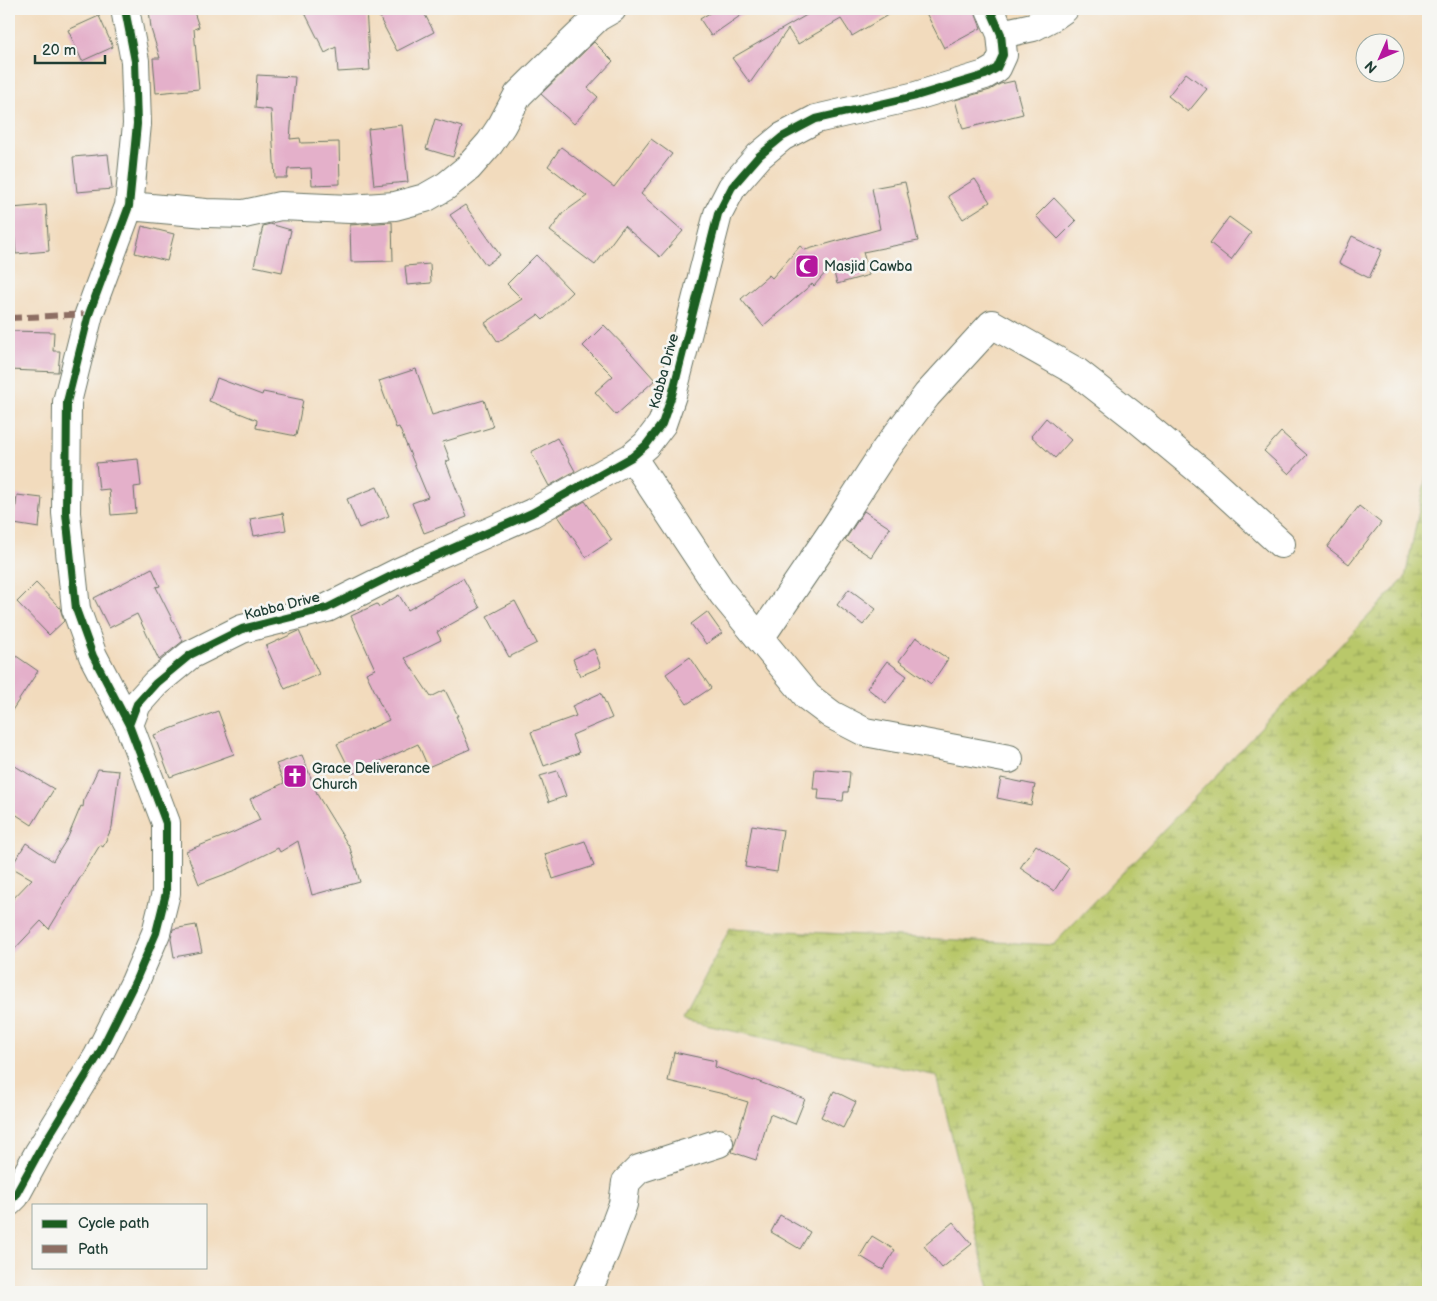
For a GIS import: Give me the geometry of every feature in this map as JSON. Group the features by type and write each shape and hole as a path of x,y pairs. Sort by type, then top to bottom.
{"street":[{"path":"9,1202 15,1196 39,1152 98,1056 135,982 156,933 166,894 166,823 129,725 93,656 76,609 66,513 67,402 89,314 129,206 137,124 135,61 125,9"},
{"path":"129,206 206,213 244,214 280,206 350,209 395,206 425,198 446,186 468,168 490,143 518,95 598,17 612,9"},
{"name":"Kabba Drive","path":"129,725 137,704 156,683 190,655 242,628 327,608 401,571 532,513 632,457 646,446 662,424 672,396 718,214 732,186 759,156 782,137 816,119 916,96 984,75 997,68 1003,55 1001,34 990,9"},
{"path":"1001,34 1033,27 1064,9"},
{"path":"760,638 886,449 927,395 992,324 1077,372 1142,422 1211,480 1281,544"},
{"path":"632,457 723,594 808,697 832,715 865,732 1010,759"},
{"path":"587,1292 624,1204 626,1182 639,1169 719,1144"}],"green space":[{"path":"1428,467 1428,1292 990,1292 937,1076 683,1020 730,928 1053,945 1405,578"}],"building":[{"path":"149,9 193,9 199,27 194,29 199,89 156,93 153,58 160,58 151,29"},
{"path":"303,9 366,9 370,70 338,72 336,47 325,53"},
{"path":"375,9 422,9 434,32 397,51"},
{"path":"716,9 750,9 711,36 700,19"},
{"path":"817,9 898,9 852,36 841,19 798,44 788,29 750,83 732,58"},
{"path":"924,9 975,9 981,28 944,48"},
{"path":"99,16 113,47 82,61 68,30"},
{"path":"594,42 613,61 588,88 598,97 574,124 541,94"},
{"path":"1186,73 1207,89 1188,112 1168,96"},
{"path":"257,75 295,77 290,139 300,138 301,143 339,142 340,184 312,185 311,168 288,169 287,178 275,178 271,110 255,108"},
{"path":"1014,81 1023,114 963,129 955,100"},
{"path":"435,119 462,127 453,157 426,149"},
{"path":"402,125 408,182 374,185 368,129"},
{"path":"651,139 672,154 641,194 683,231 660,257 624,226 595,265 550,231 563,213 587,196 548,166 561,147 614,187"},
{"path":"108,154 112,189 77,192 73,157"},
{"path":"975,179 990,202 963,219 948,196"},
{"path":"905,182 918,241 863,252 869,275 837,284 832,265 814,286 812,284 763,326 741,299 769,275 772,278 800,246 805,250 880,229 872,188"},
{"path":"1054,198 1076,221 1058,239 1036,216"},
{"path":"46,205 49,251 16,254 12,208"},
{"path":"465,205 500,255 486,265 450,215"},
{"path":"1229,217 1251,233 1231,260 1210,243"},
{"path":"392,222 393,261 351,262 350,225"},
{"path":"270,224 291,230 282,272 254,266 263,226"},
{"path":"142,226 174,234 167,261 135,253"},
{"path":"1352,236 1382,250 1369,278 1339,263"},
{"path":"536,255 572,292 543,320 538,315 498,342 485,323 522,299 507,284"},
{"path":"430,264 431,283 407,285 405,266"},
{"path":"604,325 655,380 616,415 595,392 613,376 583,346"},
{"path":"9,331 54,332 53,351 60,351 58,372 9,370"},
{"path":"416,369 432,415 484,400 493,427 443,442 450,460 446,462 467,517 424,533 412,503 428,497 399,427 396,428 379,381"},
{"path":"217,378 262,395 263,392 303,400 296,436 256,428 257,420 209,401"},
{"path":"1046,418 1071,440 1055,458 1031,436"},
{"path":"1281,432 1307,455 1289,474 1264,451"},
{"path":"557,438 575,471 549,486 531,452"},
{"path":"138,459 141,486 134,487 136,513 111,515 109,489 99,490 96,463"},
{"path":"377,487 389,516 359,528 347,499"},
{"path":"17,495 42,498 39,528 14,524"},
{"path":"585,501 612,540 586,557 558,516"},
{"path":"1359,506 1381,523 1349,564 1327,547"},
{"path":"864,511 890,528 871,557 845,540"},
{"path":"283,513 286,530 254,536 250,519"},
{"path":"152,568 160,586 156,587 183,641 159,660 137,614 109,628 94,598"},
{"path":"463,578 480,608 437,632 441,640 405,658 431,697 445,690 458,716 456,716 470,749 428,767 418,744 352,774 337,744 389,720 366,673 375,669 351,616 377,604 379,607 399,595 408,610"},
{"path":"36,583 60,608 64,621 49,635 17,602"},
{"path":"849,589 876,609 863,625 837,605"},
{"path":"515,601 537,643 509,657 487,616"},
{"path":"707,612 722,633 706,644 691,624"},
{"path":"299,631 319,674 285,689 266,646"},
{"path":"916,637 948,659 931,684 899,661"},
{"path":"594,649 601,667 580,676 573,659"},
{"path":"9,651 38,671 9,715"},
{"path":"690,657 711,688 687,704 666,674"},
{"path":"887,661 907,676 886,703 867,688"},
{"path":"601,693 612,718 572,735 579,753 544,766 531,732 576,716 572,706"},
{"path":"218,711 234,754 170,777 154,735"},
{"path":"302,755 318,796 350,848 360,882 312,895 298,841 280,852 278,848 239,869 199,884 186,851 260,820 250,799 284,783 276,764"},
{"path":"15,766 54,789 32,825 9,810 9,776"},
{"path":"98,769 119,771 112,827 103,847 100,845 49,929 41,921 9,955 9,903 32,879 11,867 26,843 53,861 68,837 81,806 83,807 84,799"},
{"path":"815,769 850,772 848,792 844,792 843,801 818,799 819,789 813,789"},
{"path":"557,771 566,796 549,802 540,776"},
{"path":"1001,778 1035,785 1031,805 997,798"},
{"path":"752,825 783,830 777,872 745,867"},
{"path":"585,841 594,866 553,879 545,854"},
{"path":"1036,845 1069,868 1054,891 1020,868"},
{"path":"196,925 202,952 174,957 171,939 173,929"},
{"path":"674,1052 716,1061 715,1067 805,1099 795,1124 770,1114 756,1160 732,1152 748,1102 728,1095 668,1081"},
{"path":"834,1091 856,1102 843,1128 821,1117"},
{"path":"780,1215 810,1232 800,1249 771,1232"},
{"path":"953,1222 972,1244 942,1268 924,1246"},
{"path":"872,1236 895,1250 883,1270 860,1256"}],"marked path":[{"path":"9,318 89,314"}],"cycle path":[{"path":"9,1202 15,1196 39,1152 98,1056 135,982 156,933 166,893 166,823 129,725 93,656 76,609 66,513 67,402 89,314 129,206 137,124 135,61 125,9"},
{"path":"129,725 137,704 156,683 190,655 242,629 327,608 401,571 532,513 632,457 646,445 662,424 672,395 718,214 732,187 759,156 782,137 816,119 916,96 985,75 997,68 1003,55 1001,34 990,9"}],"place":[{"name":"Masjid Cawba","path":"807,266"},
{"name":"Grace Deliverance Church","path":"295,776"}]}
